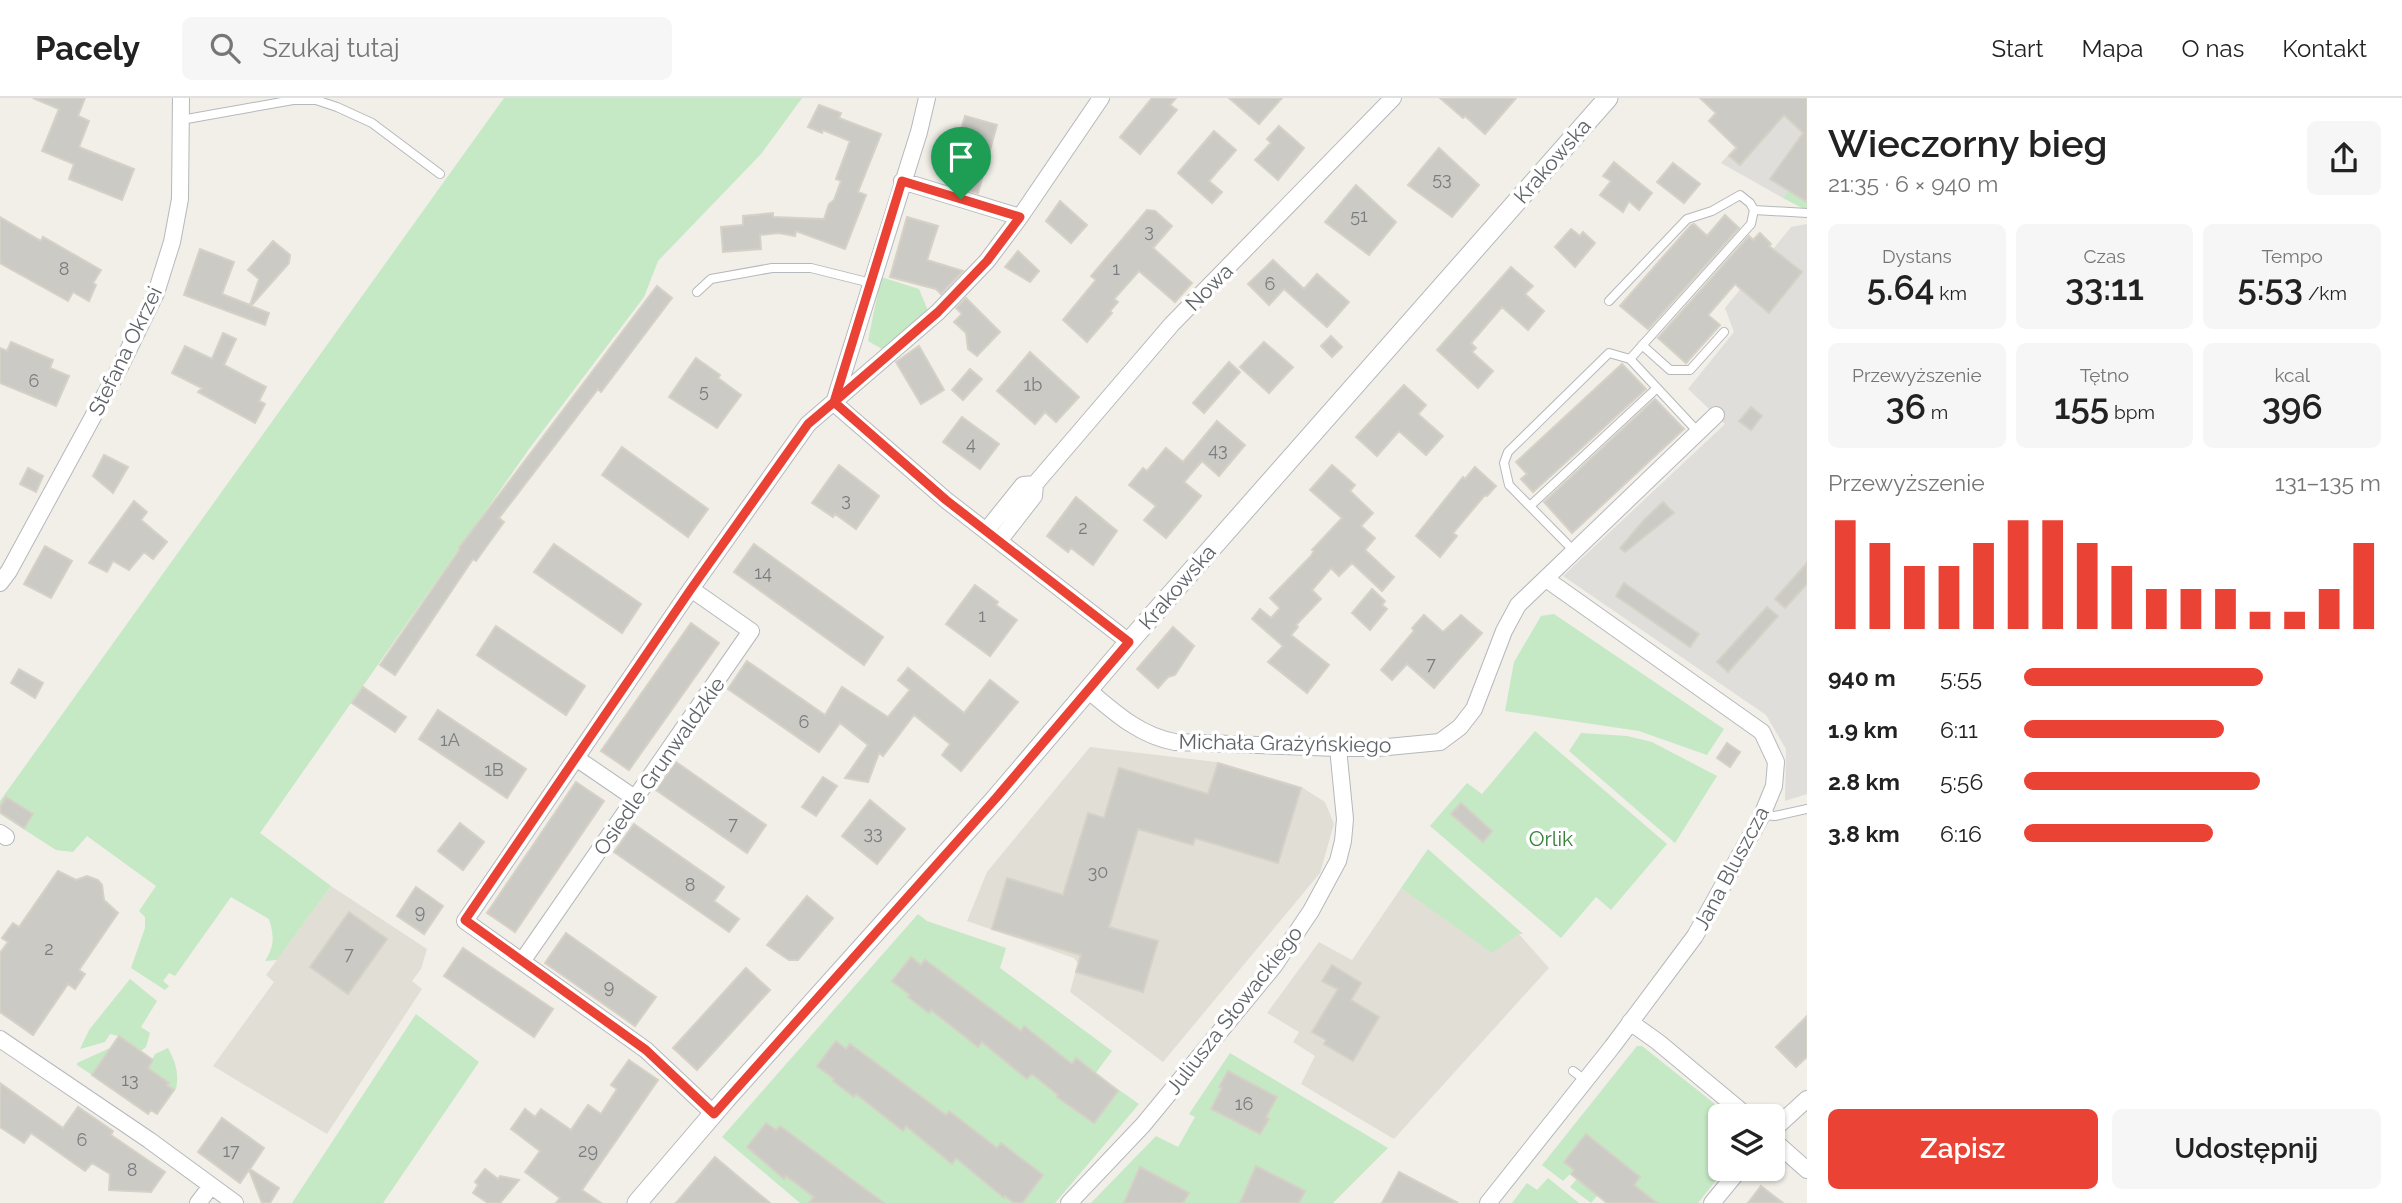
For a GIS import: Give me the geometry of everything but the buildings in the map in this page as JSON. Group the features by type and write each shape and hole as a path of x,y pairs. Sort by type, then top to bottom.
{"street":[{"name":"Stefana Okrzei","path":"0,583 76,449 156,293 172,242 180,199 181,98"},
{"path":"834,402 919,132 927,98"},
{"path":"714,1114 646,1050 465,920 691,589 808,424 938,312 987,261 1101,98"},
{"name":"Nowa","path":"999,541 1034,496 1035,484 1172,324 1393,98"},
{"name":"Krakowska","path":"637,1203 996,798 1129,642 1608,98"},
{"path":"902,181 1020,217"},
{"path":"834,402 946,500 1129,642"},
{"name":"Michała Grażyńskiego","path":"1088,690 1143,732 1157,739 1175,742 1377,748 1440,742 1460,727 1474,709 1504,631 1518,605 1716,415"},
{"name":"Nowa","path":"986,531 1024,485 1035,484"},
{"name":"Jana Bluszcza","path":"1488,1203 1579,1075 1630,1022 1695,936 1762,815 1774,786 1776,762 1762,732 1546,579"},
{"name":"Osiedle Grunwaldzkie","path":"523,960 751,631 691,589"},
{"name":"Juliusza Słowackiego","path":"1069,1203 1143,1125 1274,966 1311,911 1338,861 1343,841 1345,819 1338,748"},
{"path":"576,758 636,799"},
{"path":"1630,1022 1733,1104"},
{"path":"0,1039 149,1140 235,1203"},
{"path":"1785,1119 1807,1099"},
{"path":"1785,1151 1807,1170"},
{"path":"1712,1203 1730,1181"},
{"path":"198,1203 211,1186"}],"lane":[{"path":"181,120 293,100 316,100 372,123 440,174"},
{"path":"1609,301 1687,219 1712,211 1740,195 1754,209 1807,213"},
{"path":"1630,359 1751,224 1754,209"},
{"path":"697,292 711,279 772,268 811,268 871,282"},
{"path":"1642,345 1670,370 1680,372 1690,370 1724,332"},
{"path":"1574,551 1509,485 1504,463 1508,452 1609,353 1630,359 1699,433"},
{"path":"1530,506 1657,388"},
{"path":"1762,815 1775,816 1807,809"}],"shaded area":[{"path":"1778,98 1807,98 1807,165 1783,198 1721,163"},
{"path":"1807,224 1807,794 1785,801 1786,749 1766,715 1563,576 1725,424 1688,389 1734,332 1725,308 1791,227"},
{"path":"1090,747 1216,762 1303,788 1325,802 1334,824 1320,873 1163,1062 1070,992 1078,963 1074,958 967,921 987,872"},
{"path":"331,886 427,949 421,969 412,981 422,989 327,1134 213,1066 274,982 266,975"},
{"path":"1401,888 1492,952 1519,934 1549,968 1394,1139 1301,1084 1315,1056 1293,1042 1299,1032 1267,1013 1319,942 1352,960"}],"green space":[{"path":"504,98 802,98 761,154 658,261 644,297 529,449 260,833 331,886 277,960 265,961 273,940 269,919 231,897 175,976 169,973 163,981 169,986 165,990 131,968 145,928 145,917 139,911 156,886 87,836 73,852 56,850 0,814 0,801"},
{"path":"1807,165 1807,208 1804,209 1783,198"},
{"path":"881,277 919,289 929,313 882,349 868,341"},
{"path":"1554,614 1724,729 1707,755 1639,731 1505,711 1514,662 1541,616"},
{"name":"Orlik","path":"1535,731 1667,844 1611,910 1596,897 1561,938 1430,826 1467,783 1482,794"},
{"path":"1581,733 1627,736 1652,742 1717,776 1675,843 1569,751"},
{"path":"1428,849 1523,934 1492,953 1401,888"},
{"path":"918,914 927,921 1006,948 1000,968 1112,1051 1092,1078 1098,1075 1139,1104 1055,1203 800,1203 722,1137"},
{"path":"130,979 157,1001 141,1027 150,1033 146,1047 141,1051 119,1036 110,1034 105,1042 80,1049 89,1030"},
{"path":"416,1014 479,1062 383,1203 292,1203"},
{"path":"1637,1046 1642,1046 1715,1104 1708,1104 1708,1181 1715,1181 1698,1203 1657,1203 1634,1185 1640,1177 1586,1134 1574,1170 1563,1181 1542,1165"},
{"path":"110,1048 92,1075 77,1065 77,1063"},
{"path":"168,1048 177,1073 174,1090 167,1085 169,1082 148,1068 155,1054"},
{"path":"1230,1053 1388,1148 1333,1203 1091,1203 1156,1136 1178,1147 1195,1117 1189,1114"},
{"path":"1580,1175 1601,1191 1591,1203 1570,1187"},
{"path":"1548,1178 1579,1203 1512,1203 1527,1183 1537,1190"}],"route":[{"path":"961,199 902,181 834,402 808,424 691,589 465,920 646,1050 714,1114 996,798 1129,642 946,500 834,402 938,312 987,261 1020,217 961,199"}]}
